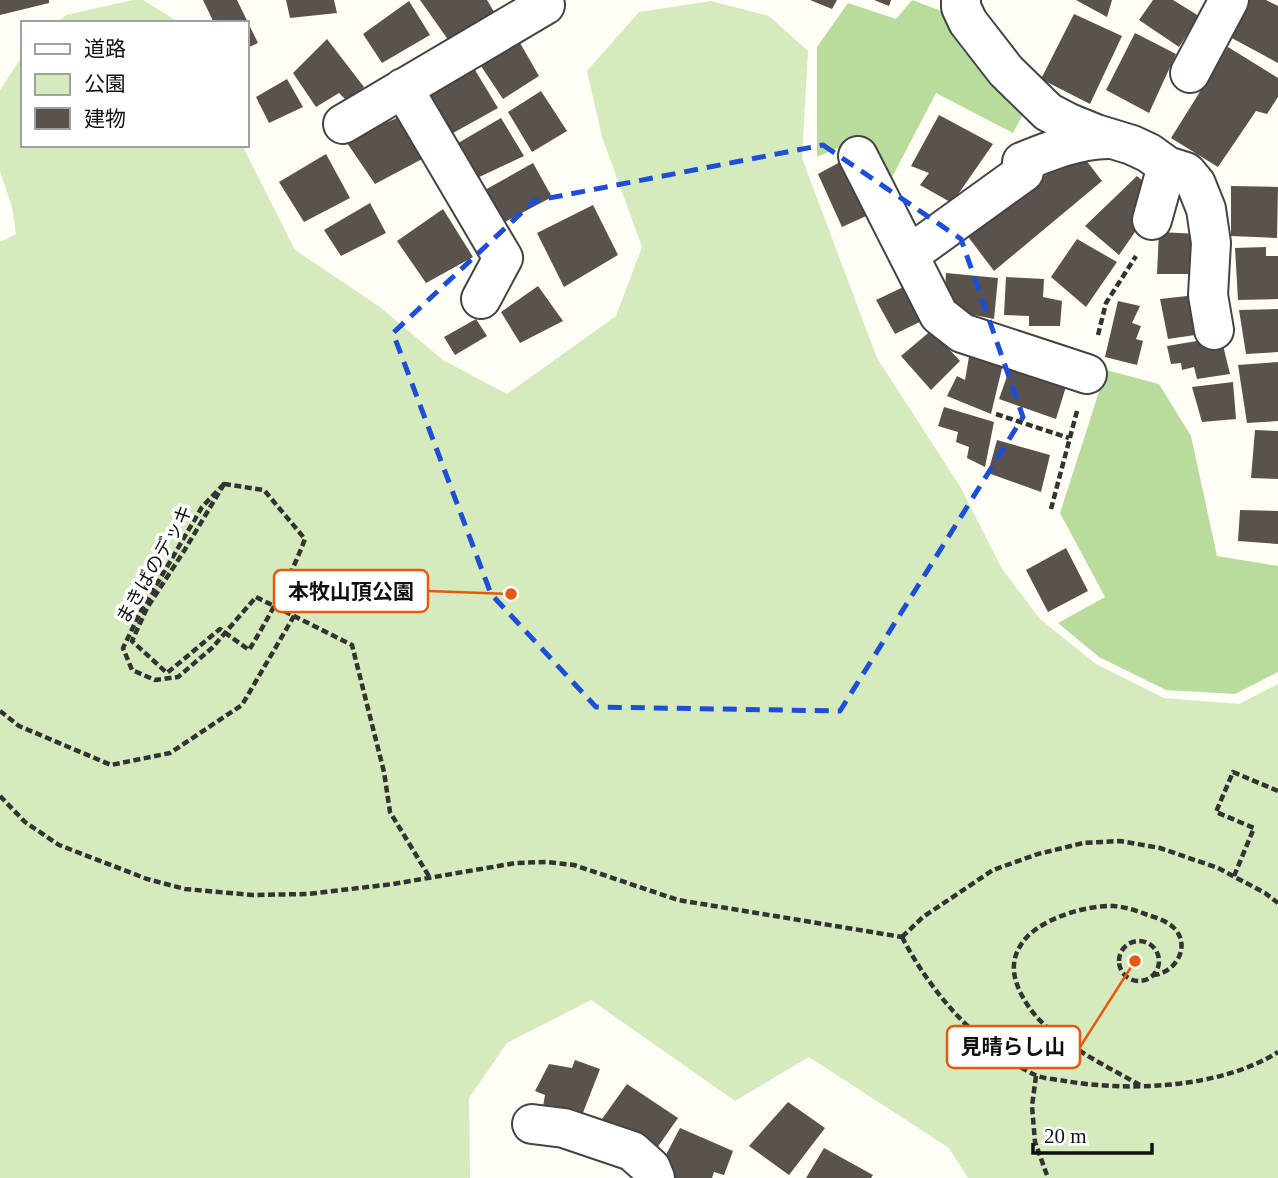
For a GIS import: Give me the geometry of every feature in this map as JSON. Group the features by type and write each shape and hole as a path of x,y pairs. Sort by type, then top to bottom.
{"lane":[{"path":"961,0 961,7 968,22 1006,71 1048,112 1096,134 1140,149 1167,166 1186,172 1196,184 1206,209 1211,243 1208,295 1214,330"},
{"path":"1190,73 1229,0"},
{"path":"343,124 555,2"},
{"path":"403,88 503,258 481,299"},
{"path":"909,255 1024,173 1022,162 1062,146 1088,140 1115,139"},
{"path":"859,156 939,315 962,333 1087,374"},
{"path":"1152,220 1167,166"},
{"path":"532,1124 564,1128 632,1151 650,1168 655,1178"}],"path":[{"path":"1051,509 1106,303 1137,256 1152,220"},
{"path":"996,414 1069,438"},
{"path":"224,484 264,489 306,539 293,572 248,650 220,629 167,673 132,641 147,608 224,484"},
{"name":"まきばのデッキ","path":"224,484 202,507 140,613 123,648 132,670 155,680 178,677 212,648 256,597 275,606"},
{"path":"275,606 352,645 384,772 390,813 430,877"},
{"path":"0,711 19,726 111,765 170,753 242,705 294,616"},
{"path":"1234,876 1254,828 1216,813 1233,772 1278,790"},
{"path":"0,796 25,822 59,845 147,879 185,889 252,895 308,894 393,884 516,863 546,862 574,864 678,900 902,937"},
{"path":"902,937 923,917 993,870 1038,854 1083,843 1120,841 1160,848 1218,868 1278,903"},
{"path":"1141,1085 1060,1038 1041,1021 1018,988 1014,961 1020,946 1030,934 1052,920 1097,907 1115,906 1153,916 1175,929 1180,938 1179,957 1171,969 1162,974 1136,981 1124,974 1119,961 1120,954 1124,948 1136,942 1149,944 1158,955 1158,968 1154,975"},
{"path":"902,937 932,986 957,1014 987,1045 1036,1076 1089,1085 1200,1082 1236,1071 1278,1052"},
{"path":"1036,1076 1032,1106 1035,1142 1048,1178"}],"highlighted area":[{"path":"823,145 961,239 1023,417 840,711 596,707 491,594 393,333 534,201"}],"green space":[{"path":"143,0 177,21 58,21 66,15"},
{"path":"912,0 939,10 1023,114 1013,133 936,93 889,183 861,138 817,157 817,47 848,3 896,19"},
{"path":"711,1 769,16 808,51 802,158 877,358 961,488 1002,569 1040,619 1096,664 1164,698 1239,704 1278,684 1278,1178 968,1178 949,1148 809,1057 735,1101 591,1000 507,1043 469,1098 470,1178 0,1178 0,242 16,234 12,207 0,171 0,90 21,58 21,147 243,147 295,250 380,307 443,360 507,394 616,316 642,247 602,137 587,71 639,12"},
{"path":"1106,370 1159,384 1191,436 1217,556 1278,566 1278,672 1235,694 1166,690 1099,657 1058,623 1105,597 1060,513"}],"building":[{"path":"0,0 49,0 49,3 0,15"},
{"path":"203,0 237,0 247,21 213,21"},
{"path":"286,0 334,0 337,13 290,18"},
{"path":"420,0 487,0 497,17 449,41"},
{"path":"810,0 837,0 832,9"},
{"path":"874,0 891,0 889,6"},
{"path":"1076,0 1112,0 1107,17"},
{"path":"1153,0 1173,0 1199,16 1179,47 1139,20"},
{"path":"1246,0 1266,0 1278,6 1278,63 1228,36"},
{"path":"409,1 430,35 382,63 363,34"},
{"path":"1074,14 1122,36 1090,104 1041,79"},
{"path":"248,23 258,43 248,48"},
{"path":"1135,33 1176,54 1149,113 1106,90"},
{"path":"327,39 364,87 347,101 339,93 316,107 293,73"},
{"path":"520,43 539,76 503,99 481,66"},
{"path":"1228,47 1278,78 1278,97 1267,114 1256,111 1218,167 1171,138"},
{"path":"475,70 498,108 453,133 427,95"},
{"path":"287,79 303,107 269,123 256,97"},
{"path":"541,91 567,131 532,152 508,112"},
{"path":"939,115 993,144 952,203 920,185 929,173 911,166"},
{"path":"397,118 424,158 375,184 345,140"},
{"path":"501,118 524,156 473,180 453,146"},
{"path":"1079,151 1102,181 994,271 966,234"},
{"path":"326,154 350,198 304,222 279,182"},
{"path":"853,155 875,212 842,227 818,174"},
{"path":"533,163 552,197 503,223 485,190"},
{"path":"1137,176 1145,183 1135,232 1119,255 1085,226"},
{"path":"1231,186 1278,187 1277,238 1231,236"},
{"path":"370,203 386,233 341,256 324,230"},
{"path":"593,205 618,255 564,287 537,233"},
{"path":"443,209 473,257 426,283 397,241"},
{"path":"1159,232 1199,234 1198,274 1157,274"},
{"path":"1077,239 1117,262 1086,307 1051,277"},
{"path":"1266,247 1266,256 1278,256 1278,299 1238,300 1235,248"},
{"path":"946,273 998,278 994,319 944,309"},
{"path":"1006,277 1044,279 1043,297 1062,301 1060,326 1029,326 1029,316 1004,315"},
{"path":"914,282 930,317 895,334 876,300"},
{"path":"538,286 563,321 520,343 501,312"},
{"path":"1196,295 1202,334 1168,339 1160,299"},
{"path":"1118,301 1140,306 1132,323 1141,326 1136,339 1143,341 1137,365 1105,357"},
{"path":"1278,309 1278,352 1246,354 1239,310"},
{"path":"476,319 487,336 455,355 444,337"},
{"path":"940,323 956,340 948,348 960,361 931,390 901,356"},
{"path":"1221,337 1230,374 1197,379 1194,367 1182,370 1181,363 1171,364 1167,346"},
{"path":"970,351 1003,364 991,414 947,396 957,376 965,380"},
{"path":"1278,362 1278,421 1247,423 1238,365"},
{"path":"1011,365 1068,380 1056,419 999,399"},
{"path":"1233,382 1236,419 1202,422 1192,387"},
{"path":"944,407 994,422 985,467 967,458 969,447 956,442 958,432 938,426"},
{"path":"1255,430 1278,431 1278,479 1251,478"},
{"path":"997,440 1050,455 1041,492 988,473"},
{"path":"1240,510 1278,511 1278,544 1238,541"},
{"path":"1066,548 1088,591 1048,612 1026,570"},
{"path":"575,1060 600,1069 579,1123 542,1112 545,1095 535,1091 549,1064 572,1068"},
{"path":"627,1084 678,1118 652,1155 602,1119"},
{"path":"788,1102 825,1128 789,1175 749,1146"},
{"path":"680,1128 733,1151 724,1175 714,1172 712,1178 670,1178 659,1168"},
{"path":"824,1148 873,1175 871,1178 806,1178"}],"place":[{"name":"本牧山頂公園","path":"511,594"},
{"name":"見晴らし山","path":"1135,961"}]}
